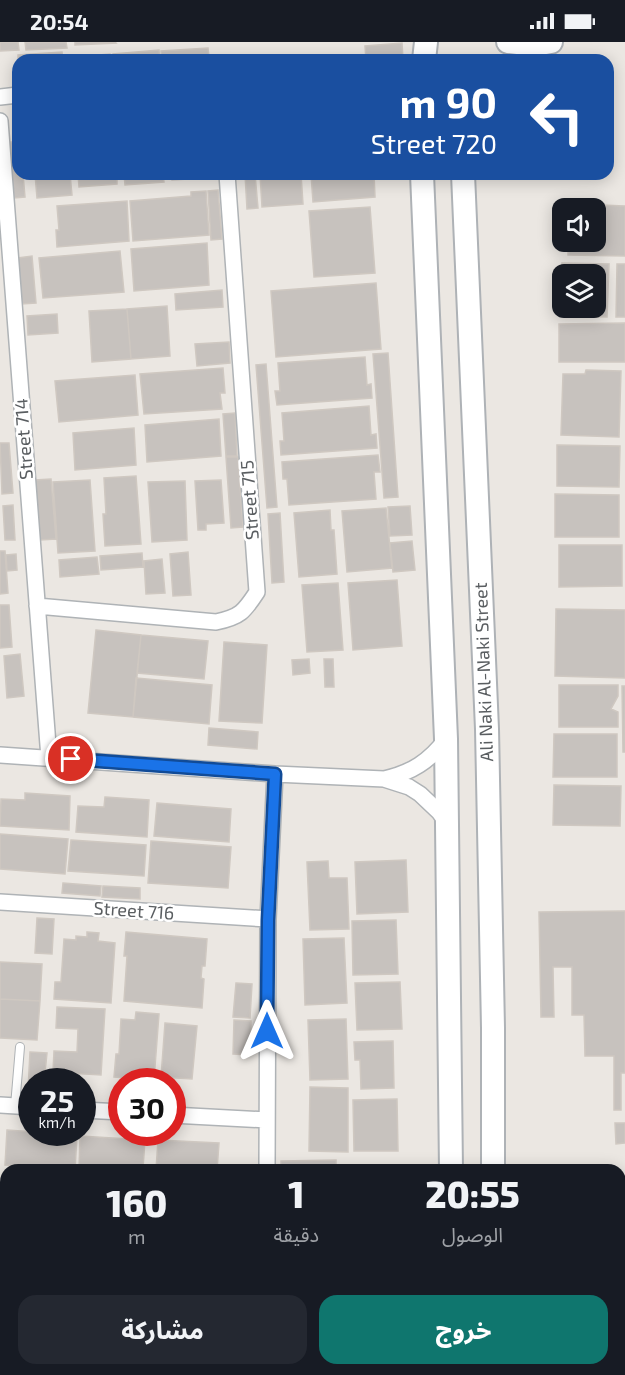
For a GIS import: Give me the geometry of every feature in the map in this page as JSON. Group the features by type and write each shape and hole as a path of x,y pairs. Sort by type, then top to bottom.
{"street":[{"path":"508,42 535,45 551,42"},
{"path":"542,54 559,42"},
{"name":"Street 714","path":"0,121 49,758"},
{"name":"Street 715","path":"37,606 216,622 244,612 257,592 227,180"},
{"path":"422,180 446,739 451,1164"},
{"name":"Ali Naki Al-Naki Street","path":"463,180 488,729 493,1164"},
{"path":"0,754 275,774 384,779 396,777 419,766 439,750 446,739"},
{"path":"267,1164 268,920 275,774"},
{"path":"384,779 420,794 447,822"},
{"name":"Street 716","path":"0,902 268,920"},
{"path":"186,1116 267,1120"}],"lane":[{"path":"7,1105 20,1047"}],"building":[{"path":"0,42 18,42 19,50 0,51"},
{"path":"25,42 66,42 67,48 26,50"},
{"path":"75,42 115,42 116,43 75,45"},
{"path":"402,43 403,54 366,54 365,46"},
{"path":"208,48 209,54 161,54 161,51"},
{"path":"159,50 159,54 113,54"},
{"path":"62,52 62,54 33,54"},
{"path":"9,142 12,142 12,176"},
{"path":"12,180 24,180 25,197 14,198"},
{"path":"36,180 71,180 72,195 37,198"},
{"path":"78,180 117,180 117,184 79,187"},
{"path":"125,180 164,180 164,182 125,185"},
{"path":"245,180 256,180 258,208 247,209"},
{"path":"260,180 301,180 303,204 262,207"},
{"path":"311,180 374,180 375,197 313,202"},
{"path":"218,190 222,239 211,240 208,191"},
{"path":"206,191 209,235 133,241 130,201 191,196 191,192"},
{"path":"127,201 129,241 57,247 56,230 59,230 57,206"},
{"path":"606,205 625,206 625,256 568,255 568,252 606,252"},
{"path":"370,207 375,273 314,277 309,211"},
{"path":"207,243 209,285 134,291 131,249"},
{"path":"120,251 124,292 43,298 39,258"},
{"path":"32,256 36,303 21,304 18,258"},
{"path":"562,263 609,264 607,317 606,264"},
{"path":"617,264 625,264 625,317 616,317"},
{"path":"376,283 381,349 276,357 271,291"},
{"path":"222,290 223,307 176,310 175,294"},
{"path":"167,306 170,356 131,359 127,309"},
{"path":"127,309 131,359 92,362 89,311"},
{"path":"57,314 58,333 28,335 27,316"},
{"path":"625,323 625,362 559,362 559,324"},
{"path":"229,342 230,363 197,366 195,344"},
{"path":"388,353 398,497 384,498 373,354"},
{"path":"365,357 367,385 371,384 372,398 277,405 275,391 280,391 278,363"},
{"path":"266,364 277,507 267,508 256,365"},
{"path":"223,368 225,393 220,393 222,409 144,414 140,374"},
{"path":"586,370 621,371 619,437 561,435 563,374 585,374"},
{"path":"135,375 138,415 59,422 55,381"},
{"path":"369,406 371,435 376,434 377,448 281,455 280,441 284,441 282,413"},
{"path":"235,413 237,456 226,456 223,414"},
{"path":"219,419 221,456 147,462 145,425"},
{"path":"134,428 136,465 75,470 73,433"},
{"path":"0,443 9,443 13,493 2,494"},
{"path":"557,445 620,446 619,487 557,486"},
{"path":"378,455 380,472 374,472 376,499 289,505 287,479 283,479 282,462"},
{"path":"226,457 238,457 243,527 231,528"},
{"path":"136,476 141,544 105,546 104,478"},
{"path":"51,479 56,539 40,540 35,480"},
{"path":"90,480 95,551 58,553 53,482"},
{"path":"221,480 224,523 206,524 206,530 198,530 195,481"},
{"path":"185,481 187,540 152,542 148,482"},
{"path":"555,494 619,495 619,537 555,537"},
{"path":"13,505 15,540 5,540 3,506"},
{"path":"410,506 412,535 390,536 388,507"},
{"path":"386,508 392,568 347,572 342,511"},
{"path":"330,510 331,530 334,530 337,574 299,577 294,513"},
{"path":"280,513 284,582 272,583 268,514"},
{"path":"412,541 415,570 393,572 390,543"},
{"path":"559,545 622,545 622,586 559,587"},
{"path":"0,551 5,551 8,593 0,594"},
{"path":"188,552 191,595 173,596 170,554"},
{"path":"142,553 143,567 101,570 100,556"},
{"path":"16,554 17,570 7,571 6,555"},
{"path":"97,557 99,574 60,577 59,560"},
{"path":"162,559 165,593 146,594 144,561"},
{"path":"397,580 402,646 353,650 348,583"},
{"path":"338,583 343,650 307,652 302,585"},
{"path":"0,605 9,605 12,647 0,648"},
{"path":"556,609 625,610 625,678 555,676"},
{"path":"96,630 141,635 133,717 88,713"},
{"path":"141,635 208,641 204,679 137,673"},
{"path":"224,642 267,645 262,723 219,721"},
{"path":"20,654 24,696 7,698 4,656"},
{"path":"309,659 310,673 293,675 292,660"},
{"path":"324,659 333,659 334,687 325,687"},
{"path":"136,678 212,685 209,724 133,717"},
{"path":"559,685 618,685 618,696 611,709 618,712 618,727 559,727"},
{"path":"622,686 625,686 625,752 623,752"},
{"path":"209,728 258,732 257,749 208,745"},
{"path":"554,734 617,734 617,777 553,777"},
{"path":"554,785 621,786 620,826 553,825"},
{"path":"25,793 70,796 69,830 0,826 1,799 25,800"},
{"path":"105,797 149,800 147,837 76,832 78,806 104,807"},
{"path":"157,803 231,809 229,842 154,836"},
{"path":"0,834 68,839 65,874 0,869"},
{"path":"71,840 146,845 144,876 68,871"},
{"path":"151,841 231,847 228,888 148,883"},
{"path":"406,860 408,912 357,914 355,862"},
{"path":"328,861 329,878 347,878 349,929 310,930 307,862"},
{"path":"63,883 101,886 100,896 62,893"},
{"path":"103,886 140,888 140,899 102,897"},
{"path":"625,911 625,1073 621,1073 621,1110 614,1110 614,1056 585,1056 584,1015 572,1015 572,967 553,967 554,1017 541,1017 539,912"},
{"path":"37,918 54,919 52,954 35,953"},
{"path":"396,920 398,974 353,975 352,921"},
{"path":"87,932 99,933 98,941 115,943 111,1003 54,999 55,982 61,982 64,939 76,940 76,936 87,937"},
{"path":"126,932 207,939 205,966 202,966 201,978 204,979 202,1008 124,1001"},
{"path":"344,938 347,1003 305,1005 303,939"},
{"path":"0,962 42,964 40,1001 0,999"},
{"path":"400,982 402,1029 357,1030 355,983"},
{"path":"236,983 252,984 250,1018 233,1017"},
{"path":"0,999 40,1001 37,1040 0,1038"},
{"path":"57,1007 105,1009 101,1075 96,1075 96,1068 53,1068 54,1051 77,1052 78,1029 56,1028"},
{"path":"136,1012 159,1014 155,1068 115,1068 116,1054 119,1054 121,1019 135,1020"},
{"path":"346,1019 348,1079 310,1080 308,1020"},
{"path":"234,1020 251,1021 250,1055 233,1054"},
{"path":"165,1023 197,1026 192,1079 186,1079 186,1068 162,1068"},
{"path":"393,1041 394,1088 361,1089 360,1060 355,1060 354,1042"},
{"path":"30,1052 47,1053 45,1068 29,1068"},
{"path":"310,1087 348,1088 348,1152 309,1151"},
{"path":"397,1099 398,1151 354,1151 353,1100"},
{"path":"615,1123 625,1123 625,1143 616,1144"},
{"path":"7,1130 18,1131 18,1146 76,1146 75,1164 5,1164"},
{"path":"96,1137 108,1138 108,1146 145,1146 143,1164 79,1164 80,1146 96,1146"},
{"path":"186,1141 219,1143 217,1164 156,1164 158,1146 186,1146"},
{"path":"336,1160 336,1164 281,1164 281,1161"}],"route":[{"path":"71,759 275,774 268,920 267,1031"}]}
